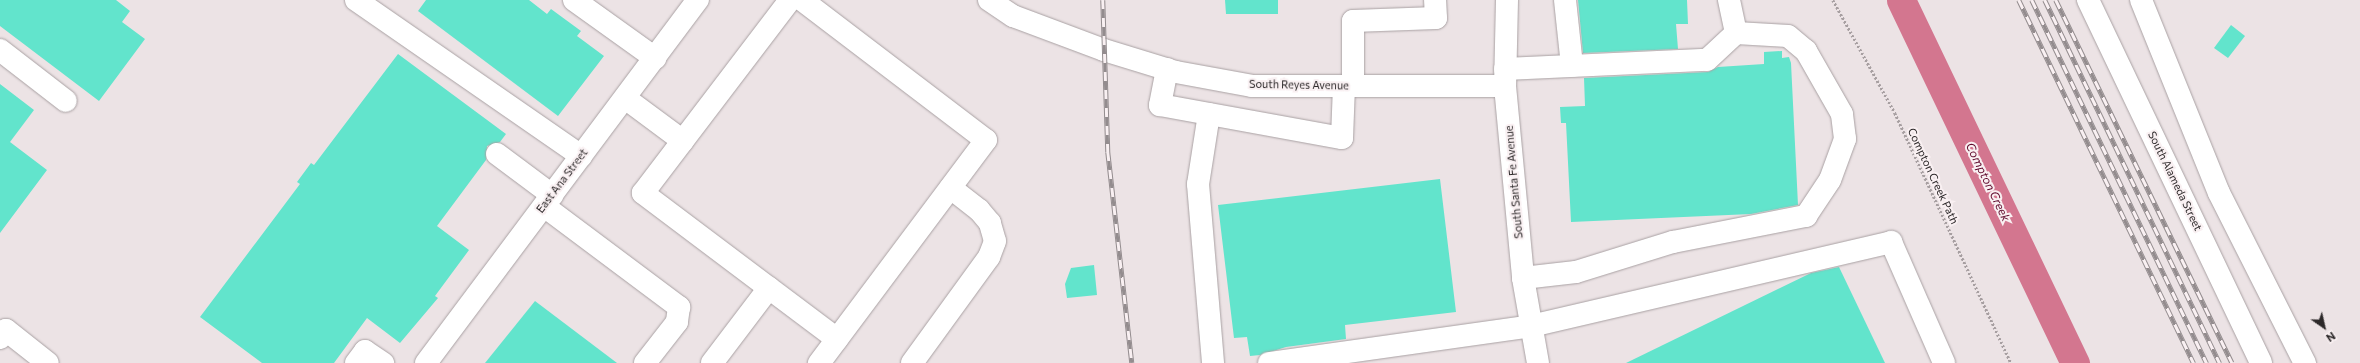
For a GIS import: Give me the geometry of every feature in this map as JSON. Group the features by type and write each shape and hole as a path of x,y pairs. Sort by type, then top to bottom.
{"main road":[{"path":"356,0 581,156"},
{"path":"574,0 655,58"},
{"name":"East Ana Street","path":"426,363 698,0"},
{"path":"790,0 643,193 837,339"},
{"path":"802,0 986,140 819,363"},
{"name":"South Reyes Avenue","path":"989,0 1013,16 1167,69 1252,86 1349,86 1505,77 1572,66 1707,60 1736,33"},
{"path":"1167,69 1160,104 1342,138 1349,86 1353,21 1436,18 1435,0"},
{"name":"South Santa Fe Avenue","path":"1507,0 1505,77 1523,278 1538,363"},
{"path":"1565,0 1572,66"},
{"path":"1523,278 1576,272 1673,242 1806,216 1830,180 1845,139 1842,114 1806,51 1788,36 1736,33 1729,0"},
{"name":"South Alameda Street","path":"2088,0 2261,363"},
{"path":"2141,0 2219,194 2305,363"},
{"path":"0,50 66,101"},
{"path":"625,98 683,141"},
{"path":"1209,114 1198,184 1213,363"},
{"path":"497,154 548,200 679,307 677,322 645,363"},
{"path":"912,363 989,257 995,241 986,219 950,188"},
{"path":"1269,363 1531,326 1891,242 1944,363"},
{"path":"712,363 768,288"},
{"path":"0,338 6,330 48,363"},
{"path":"356,363 365,351 383,363"}],"path":[{"name":"Compton Creek Path","path":"1833,0 1895,113 2011,363"}],"building":[{"path":"0,0 116,0 130,11 122,22 145,39 99,101 0,26"},
{"path":"426,0 529,0 547,14 551,9 581,31 577,36 604,56 558,116 418,11"},
{"path":"1225,0 1278,0 1278,14 1226,14"},
{"path":"1578,0 1687,0 1688,24 1676,24 1678,49 1583,53"},
{"path":"2231,25 2245,36 2228,58 2214,48"},
{"path":"1782,51 1782,58 1789,57 1791,63 1798,205 1751,214 1571,222 1566,123 1561,123 1560,107 1585,106 1584,78 1708,72 1718,67 1764,64 1764,52"},
{"path":"398,54 506,134 500,142 487,146 486,160 437,226 469,250 435,296 438,298 400,343 367,318 334,363 262,363 200,317 300,184 297,182 311,163 314,165"},
{"path":"0,84 34,110 10,142 47,170 0,233"},
{"path":"1440,179 1456,312 1345,325 1346,339 1286,347 1260,355 1250,356 1247,337 1234,338 1218,205"},
{"path":"1094,265 1097,295 1067,298 1065,284 1071,268"},
{"path":"1839,267 1885,363 1626,363 1811,273"},
{"path":"535,301 617,363 485,363"}],"waterway":[{"name":"Compton Creek","path":"1901,0 2075,363"}],"railway":[{"path":"1103,0 1108,152 1132,363"},
{"path":"2019,0 2194,363"},
{"path":"2032,0 2207,363"},
{"path":"2045,0 2220,363"},
{"path":"2056,0 2232,363"}]}
